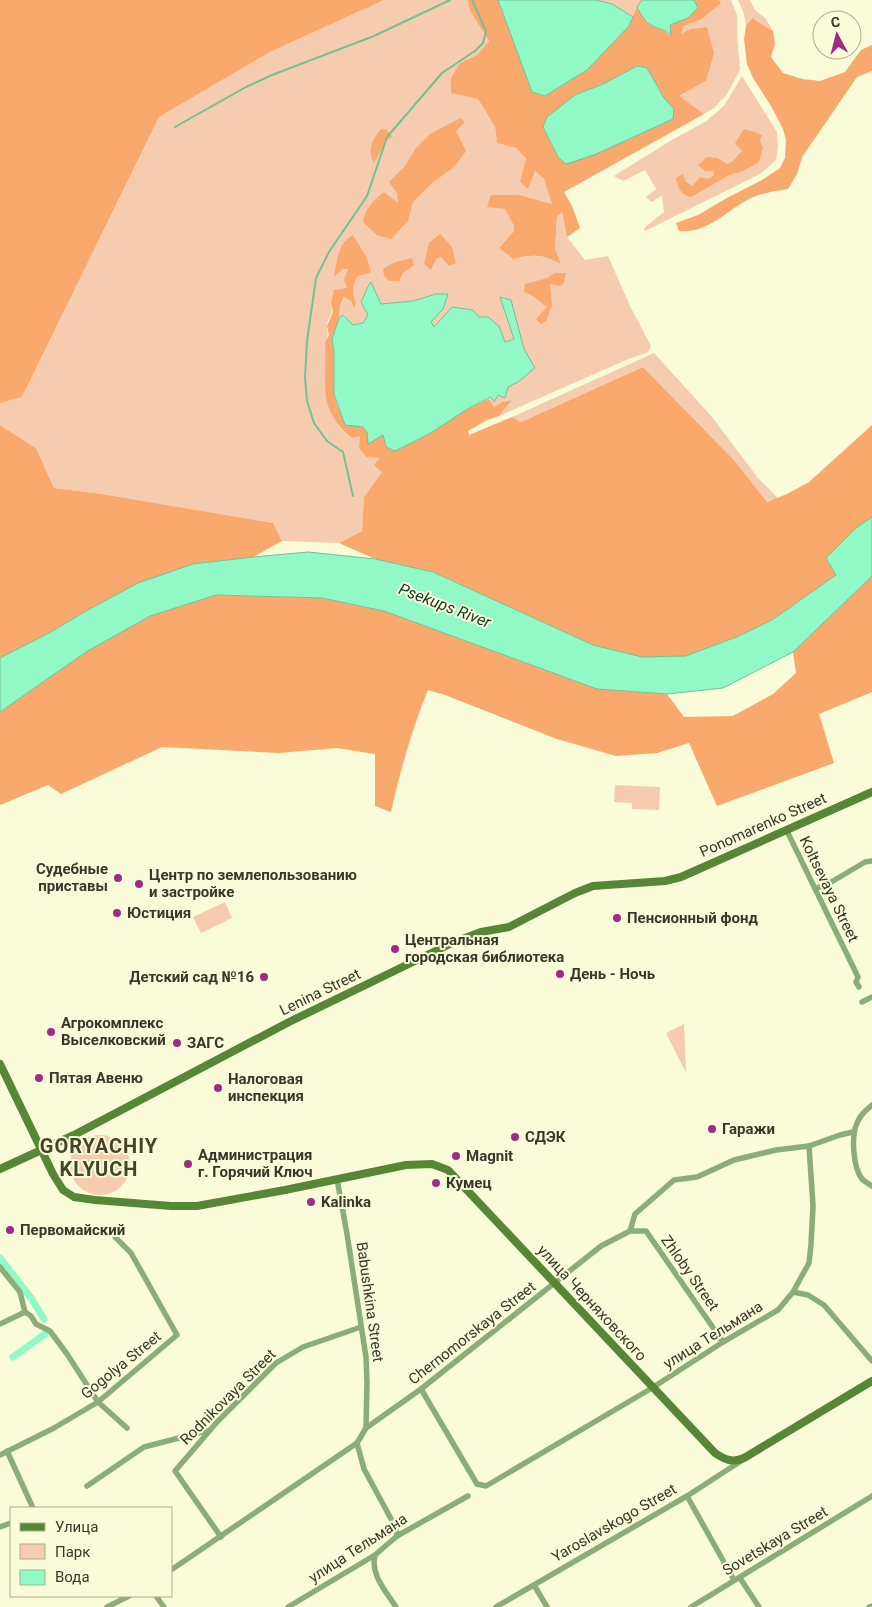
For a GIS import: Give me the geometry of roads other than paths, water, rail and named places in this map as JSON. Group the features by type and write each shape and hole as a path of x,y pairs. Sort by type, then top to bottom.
{"street":[{"name":"Ponomarenko Street","path":"665,881 681,877 872,792"},
{"name":"Koltsevaya Street","path":"786,829 858,978 856,982 859,987"},
{"path":"815,889 866,862 872,861"},
{"name":"Lenina Street","path":"0,1169 139,1102 289,1022 452,943 481,932 509,927 574,893 593,886 665,881"},
{"path":"862,1002 872,997"},
{"path":"0,1064 53,1174 63,1190 74,1197 171,1206 197,1206 337,1179"},
{"path":"872,1105 865,1110 854,1132 855,1164 864,1181 872,1186"},
{"path":"630,1231 635,1214 674,1180 697,1177 734,1160 776,1150 809,1146 854,1132"},
{"name":"улица Тельмана","path":"421,1389 478,1484 486,1486 652,1388 723,1342 778,1310 793,1292 809,1263 813,1206 809,1146"},
{"name":"улица Черняховского","path":"337,1179 406,1165 428,1164 440,1166 448,1170 715,1454 722,1459 735,1461"},
{"name":"Babushkina Street","path":"337,1179 366,1357 366,1428"},
{"name":"Chernomorskaya Street","path":"172,1569 357,1443 366,1428 421,1389 601,1246 630,1231"},
{"name":"Zhloby Street","path":"630,1231 646,1231 723,1342"},
{"name":"Gogolya Street","path":"0,1455 54,1428 98,1402 177,1334 131,1253 116,1237"},
{"path":"0,1267 20,1292 25,1312 31,1316 36,1324 50,1331 98,1402 127,1428"},
{"path":"793,1292 808,1295 824,1304 872,1361"},
{"path":"0,1324 25,1312"},
{"name":"Rodnikovaya Street","path":"221,1537 175,1471 210,1430 276,1363 303,1347 361,1327"},
{"name":"Yaroslavskogo Street","path":"496,1607 687,1496 744,1458 872,1381"},
{"path":"87,1486 144,1447 210,1430"},
{"path":"357,1443 364,1469 396,1528 397,1536"},
{"path":"7,1451 33,1507"},
{"name":"Yaroslavskogo Street","path":"735,1461 744,1458"},
{"name":"улица Тельмана","path":"288,1607 375,1555 397,1536 468,1496"},
{"path":"687,1496 737,1579 759,1607"},
{"name":"Sovetskaya Street","path":"691,1607 872,1496"},
{"path":"375,1555 373,1560 375,1574 396,1607"},
{"path":"534,1585 547,1607"},
{"path":"106,1607 126,1597"}],"water":[{"path":"498,0 596,0 612,4 633,17 629,26 587,70 545,96 532,92"},
{"path":"642,0 694,0 698,8 688,18 670,25 671,36 666,31 645,21 637,7"},
{"path":"637,66 647,68 664,98 674,109 673,119 594,155 566,164 558,157 543,127 547,117 575,95 603,84"},
{"path":"371,282 381,304 413,301 436,294 448,294 443,309 431,322 434,327 452,307 473,310 479,317 488,317 499,326 505,342 514,339 500,297 511,300 524,349 535,368 518,382 508,387 505,398 498,395 494,402 491,397 469,408 429,434 395,451 386,447 383,435 368,444 367,432 363,427 345,425 334,394 334,352 332,339 339,318 343,315 353,325 363,323 368,315 361,302"},
{"name":"Psekups River","path":"872,517 872,576 793,652 723,688 667,694 597,689 384,611 322,598 216,595 150,616 86,652 0,712 0,658 51,632 138,583 193,564 308,552 375,559 433,572 593,645 642,657 686,656 739,636 772,620 836,575 826,558 855,529"}],"waterway":[{"path":"175,127 246,87 272,75 374,36 450,0"},
{"path":"353,496 343,452 327,441 314,423 307,401 305,377 307,341 316,278 329,252 367,196 387,137 442,73 475,51 483,43 486,31 472,0"},
{"path":"0,1258 31,1298 44,1319"},
{"path":"13,1357 45,1334"}],"place":[{"name":"Судебные приставы","path":"118,878"},
{"name":"Центр по землепользованию и застройке","path":"139,884"},
{"name":"Юстиция","path":"117,913"},
{"name":"Пенсионный фонд","path":"617,918"},
{"name":"Центральная городская библиотека","path":"395,949"},
{"name":"День - Ночь","path":"560,974"},
{"name":"Детский сад №16","path":"264,977"},
{"name":"Агрокомплекс Выселковский","path":"51,1032"},
{"name":"ЗАГС","path":"177,1043"},
{"name":"Пятая Авеню","path":"39,1078"},
{"name":"Налоговая инспекция","path":"218,1088"},
{"name":"Гаражи","path":"712,1129"},
{"name":"СДЭК","path":"515,1137"},
{"name":"Magnit","path":"456,1156"},
{"name":"Администрация г. Горячий Ключ","path":"188,1164"},
{"name":"Кумец","path":"436,1183"},
{"name":"Kalinka","path":"311,1202"},
{"name":"Первомайский","path":"10,1230"}],"district":[{"name":"GORYACHIY KLYUCH","path":"99,1158"}]}
